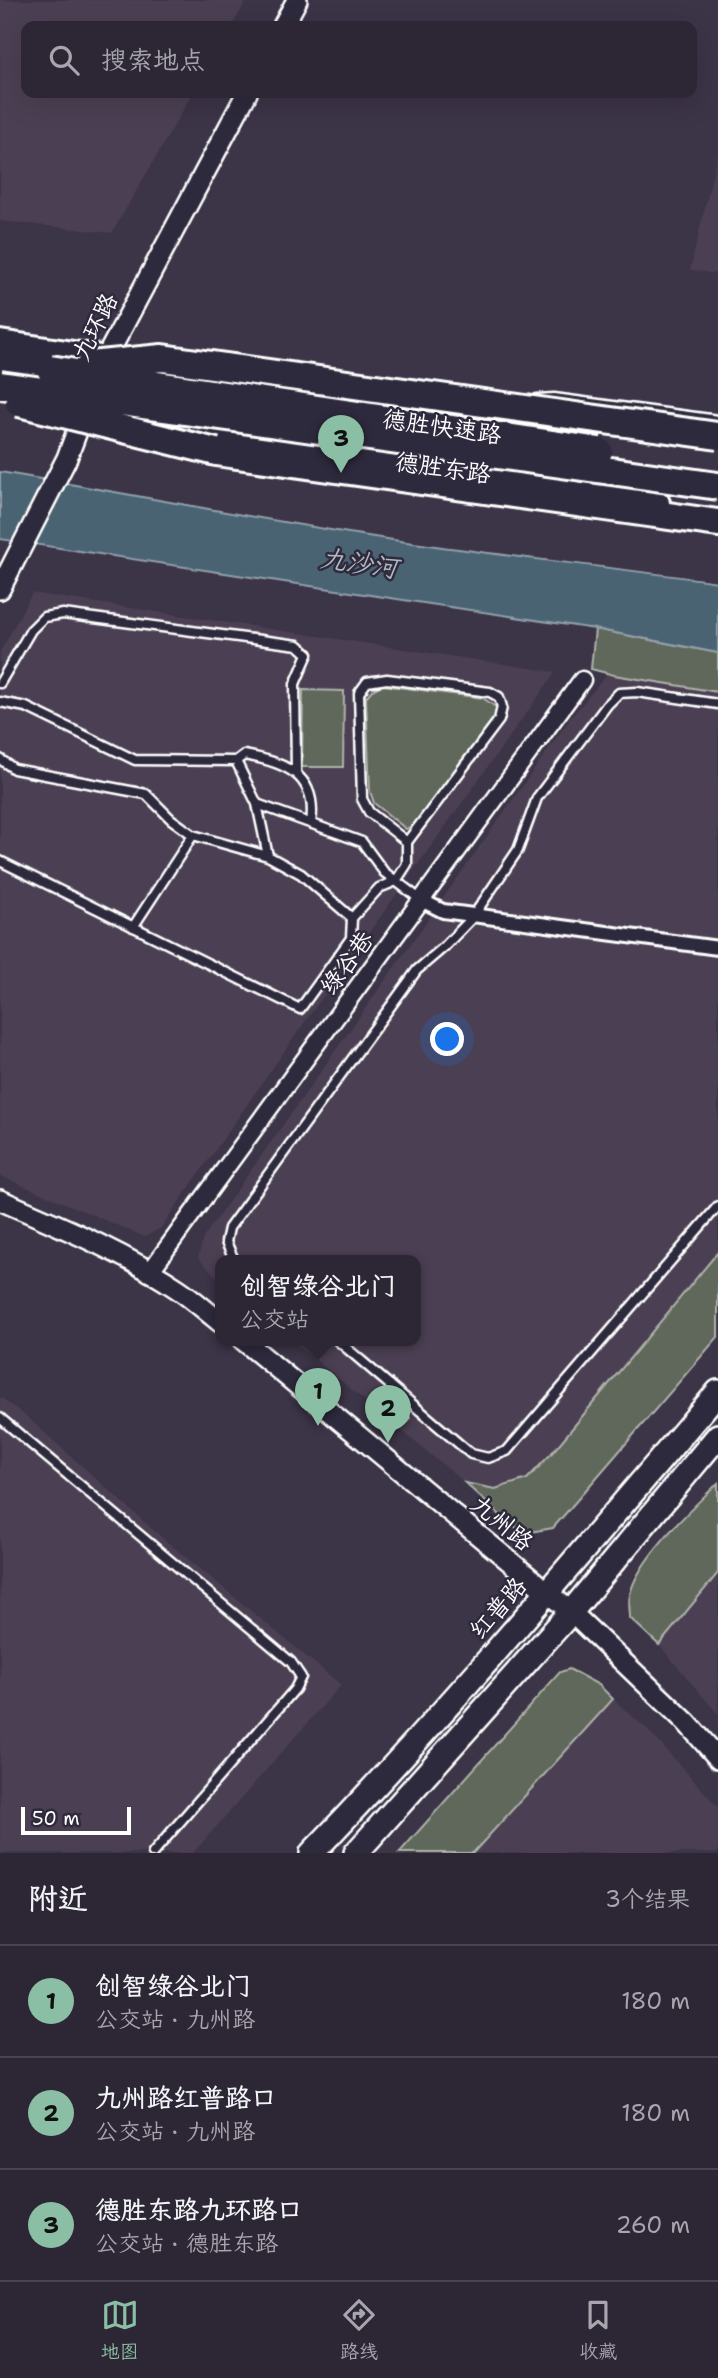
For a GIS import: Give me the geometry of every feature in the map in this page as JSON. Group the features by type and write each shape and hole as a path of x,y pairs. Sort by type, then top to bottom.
{"highway":[{"path":"50,369 162,358 718,436"},
{"name":"德胜快速路","path":"0,361 718,468"},
{"name":"德胜快速路","path":"0,386 718,486"},
{"path":"0,400 216,452 718,523"}],"main road":[{"path":"0,343 718,447"},
{"name":"德胜东路","path":"0,400 83,415 596,491 718,514"},
{"name":"红普路","path":"312,1853 371,1792 718,1392"},
{"path":"356,1853 571,1612 718,1436"}],"street":[{"path":"286,21 297,0"},
{"name":"九环路","path":"0,589 67,458 104,358 244,98"},
{"name":"绿谷巷","path":"149,1273 582,680"},
{"path":"421,900 443,911 718,948"},
{"path":"0,1200 80,1235 178,1289 215,1318"},
{"name":"九州路","path":"250,1346 571,1612 687,1723 718,1758"}],"lane":[{"path":"453,409 554,398 718,420"},
{"path":"0,683 31,630 44,617 63,614 298,645 308,654 295,684 296,772"},
{"path":"0,861 300,1009 351,938 352,918 379,888 396,881 407,864 407,842 499,720 502,707 499,697 490,692 387,679 367,682 359,694 362,799 369,812 407,842"},
{"path":"232,1255 226,1242 229,1227 417,970 444,947 474,915 518,850 537,798 607,705 619,693 637,692 718,704"},
{"path":"0,702 26,706 135,760 236,761 244,755 273,760 296,772 306,788 313,806 311,823"},
{"path":"0,759 14,769 146,794 171,819 193,835 268,856 301,874 352,918"},
{"path":"236,761 257,804 268,856"},
{"path":"257,804 362,842 384,872 421,900"},
{"path":"133,927 193,835"},
{"path":"344,1346 471,1454 488,1458 507,1451 718,1206"},
{"path":"390,1385 392,1408 404,1418"},
{"path":"0,1418 291,1662 301,1677 295,1689 153,1853"}],"shaded area":[{"path":"0,0 247,0 235,21 21,21 21,98 190,98 112,233 0,221"},
{"path":"718,152 718,274 690,270"},
{"path":"32,593 556,672 161,1228 145,1237 0,1176 0,652"},
{"path":"607,674 718,692 718,1252 551,1454 527,1479 495,1489 465,1483 298,1346 421,1346 421,1255 215,1255 215,1275 198,1258 203,1238 569,720"},
{"path":"0,1397 26,1416 159,1535 341,1685 193,1853 0,1853"},
{"path":"718,1573 718,1714 659,1645"},
{"path":"613,1699 646,1728 718,1807 718,1853 473,1853"}],"green space":[{"path":"595,629 718,653 718,692 591,669"},
{"path":"382,685 483,698 497,708 495,716 414,825 406,829 374,803 370,791 366,697"},
{"path":"303,690 344,691 343,767 302,767"},
{"path":"718,1252 718,1337 553,1528 530,1532 512,1526 465,1483 495,1489 527,1479 551,1454"},
{"path":"718,1483 718,1573 659,1645 630,1618 629,1598 634,1581 666,1536"},
{"path":"569,1669 599,1685 613,1699 473,1853 399,1853 560,1672"}],"water":[{"name":"九沙河","path":"0,472 361,535 718,582 718,653 595,629 0,539"}],"place":[{"name":"德胜东路九环路口","path":"341,473"},
{"name":"创智绿谷北门","path":"318,1426"},
{"name":"九州路红普路口","path":"388,1443"}]}
